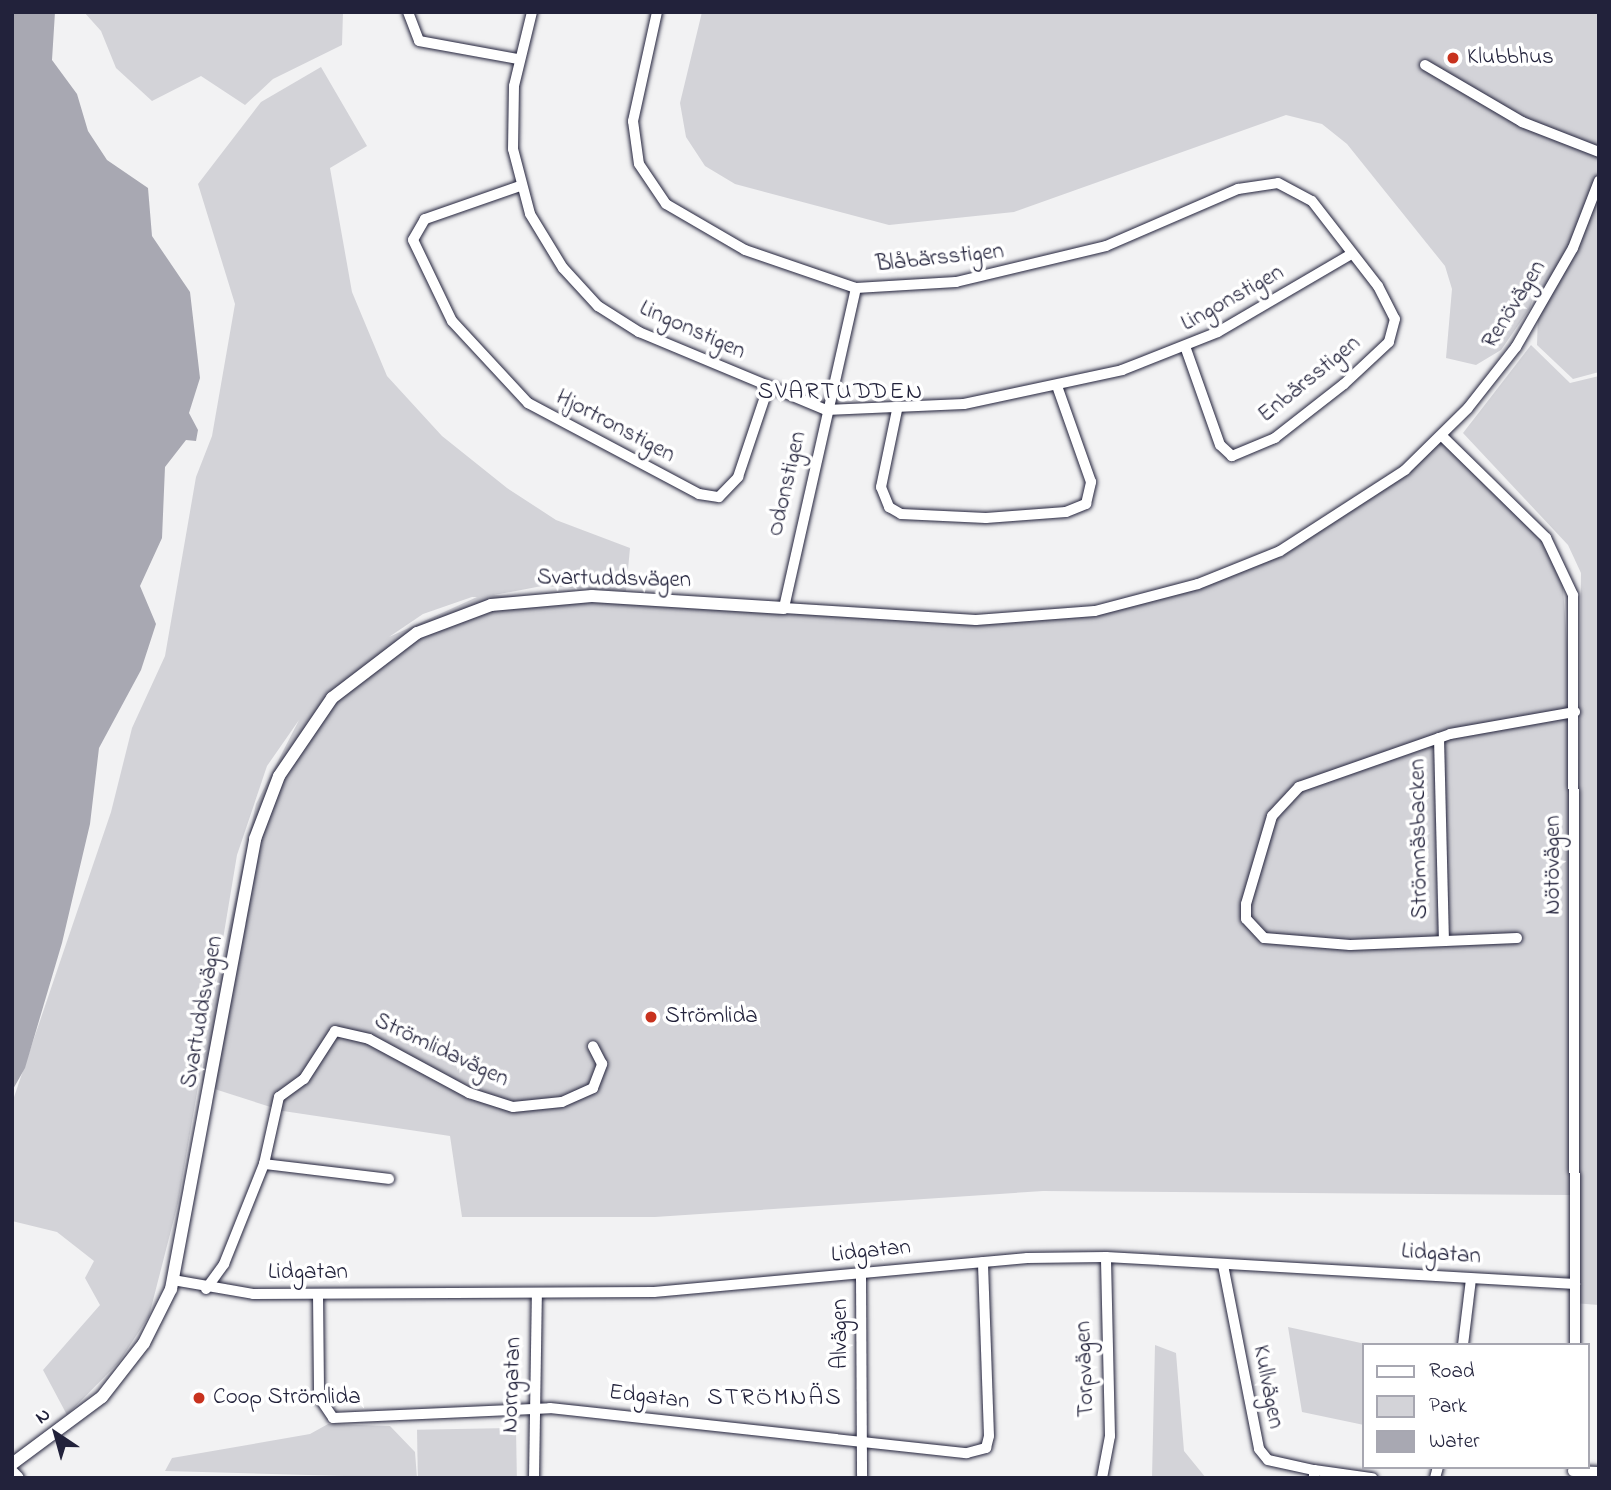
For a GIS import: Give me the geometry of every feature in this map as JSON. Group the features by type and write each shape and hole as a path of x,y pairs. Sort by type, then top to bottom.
{"street":[{"path":"408,12 419,41 518,59"},
{"name":"Lingonstigen","path":"532,12 518,59 511,115 520,186 544,241 598,306 659,341 826,410 897,410 1058,389 1186,349 1350,255"},
{"name":"Blåbärsstigen","path":"657,12 633,121 632,143 650,186 703,231 856,288 956,282 1040,266 1106,246 1261,182 1304,193 1350,255"},
{"path":"1425,65 1522,122 1599,152"},
{"name":"Renövägen","path":"1442,436 1534,319 1573,248 1599,181"},
{"name":"Hjortronstigen","path":"520,186 425,219 413,240 452,321 528,402 699,494 719,497 738,477 768,388"},
{"name":"Enbärsstigen","path":"1186,349 1226,454 1244,454 1275,438 1344,384 1394,332 1391,306 1350,255"},
{"name":"Odonstigen","path":"784,608 826,410 856,288"},
{"path":"897,410 881,487 889,507 901,514 986,518 1066,512 1086,505 1091,482 1058,389"},
{"name":"Svartuddsvägen","path":"12,1464 102,1397 144,1343 173,1280 255,839 279,776 332,698 417,633 491,605 592,596 1017,619 1147,600 1233,571 1331,523 1442,436"},
{"name":"Nötövägen","path":"1442,436 1561,560 1574,607 1575,1343"},
{"name":"Strömnäsbacken","path":"1517,938 1350,944 1264,938 1245,913 1272,816 1285,798 1308,782 1439,738 1575,712"},
{"name":"Strömnäsbacken","path":"1439,738 1444,939"},
{"name":"Strömlidavägen","path":"206,1289 229,1253 264,1164 279,1097 304,1079 335,1031 369,1039 470,1093 513,1107 562,1102 593,1088 602,1064 593,1046"},
{"path":"264,1164 389,1179"},
{"name":"Lidgatan","path":"173,1280 206,1289 318,1294 537,1294 722,1290 983,1262 1106,1257 1575,1284"},
{"name":"Torpvägen","path":"1102,1478 1110,1436 1106,1257"},
{"name":"Edgatan","path":"318,1294 319,1397 333,1418 531,1409 967,1453 986,1448 983,1262"},
{"name":"Kullvägen","path":"1223,1265 1259,1449 1268,1460 1314,1474 1372,1478"},
{"name":"Alvägen","path":"861,1275 862,1478"},
{"path":"1462,1343 1471,1279"},
{"name":"Norrgatan","path":"534,1478 531,1409 537,1294"},
{"path":"12,1472 18,1478"},
{"path":"1573,1472 1599,1472"}],"green space":[{"path":"84,12 343,12 342,45 273,79 245,105 201,76 152,101 116,68 101,31"},
{"path":"702,12 1599,12 1599,372 1573,379 1537,345 1539,278 1530,308 1501,350 1476,365 1446,358 1452,289 1445,266 1347,144 1322,124 1286,115 1014,212 889,225 735,184 705,166 686,137 680,103"},
{"path":"321,67 367,146 330,168 352,292 387,376 442,436 507,488 556,520 630,548 626,591 542,586 494,595 1023,619 1173,595 1289,543 1397,471 1441,433 1543,539 1562,574 1572,711 1572,1195 1043,1191 655,1217 462,1217 450,1136 283,1111 202,1085 204,1052 178,1203 149,1316 119,1362 67,1415 43,1370 100,1305 85,1278 94,1261 57,1232 12,1221 12,1103 111,812 132,728 165,656 196,477 212,436 235,304 198,184 261,102","holes":["477,597 389,637 423,614","299,720 256,804 212,1005 237,855 267,766"]},
{"path":"1531,345 1570,383 1599,376 1599,1305 1573,1303 1581,573 1568,545 1463,433"},
{"path":"1288,1327 1362,1343 1362,1425 1302,1412"},
{"path":"1155,1345 1176,1353 1184,1451 1206,1478 1152,1478"},
{"path":"328,1424 390,1426 415,1452 417,1478 165,1471 172,1458 310,1434"},
{"path":"516,1428 517,1476 418,1478 417,1430"}],"water":[{"path":"12,12 55,12 52,60 77,94 88,131 107,160 148,188 152,236 190,292 200,378 189,413 198,430 196,441 186,440 165,467 162,538 140,586 156,624 141,670 99,748 90,824 62,943 25,1068 12,1091"}],"place":[{"name":"Klubbhus","path":"1453,58"},
{"name":"Strömlida","path":"651,1017"},
{"name":"Coop Strömlida","path":"199,1398"}],"district":[{"name":"SVARTUDDEN","path":"841,393"},
{"name":"STRÖMNÄS","path":"775,1399"}]}
